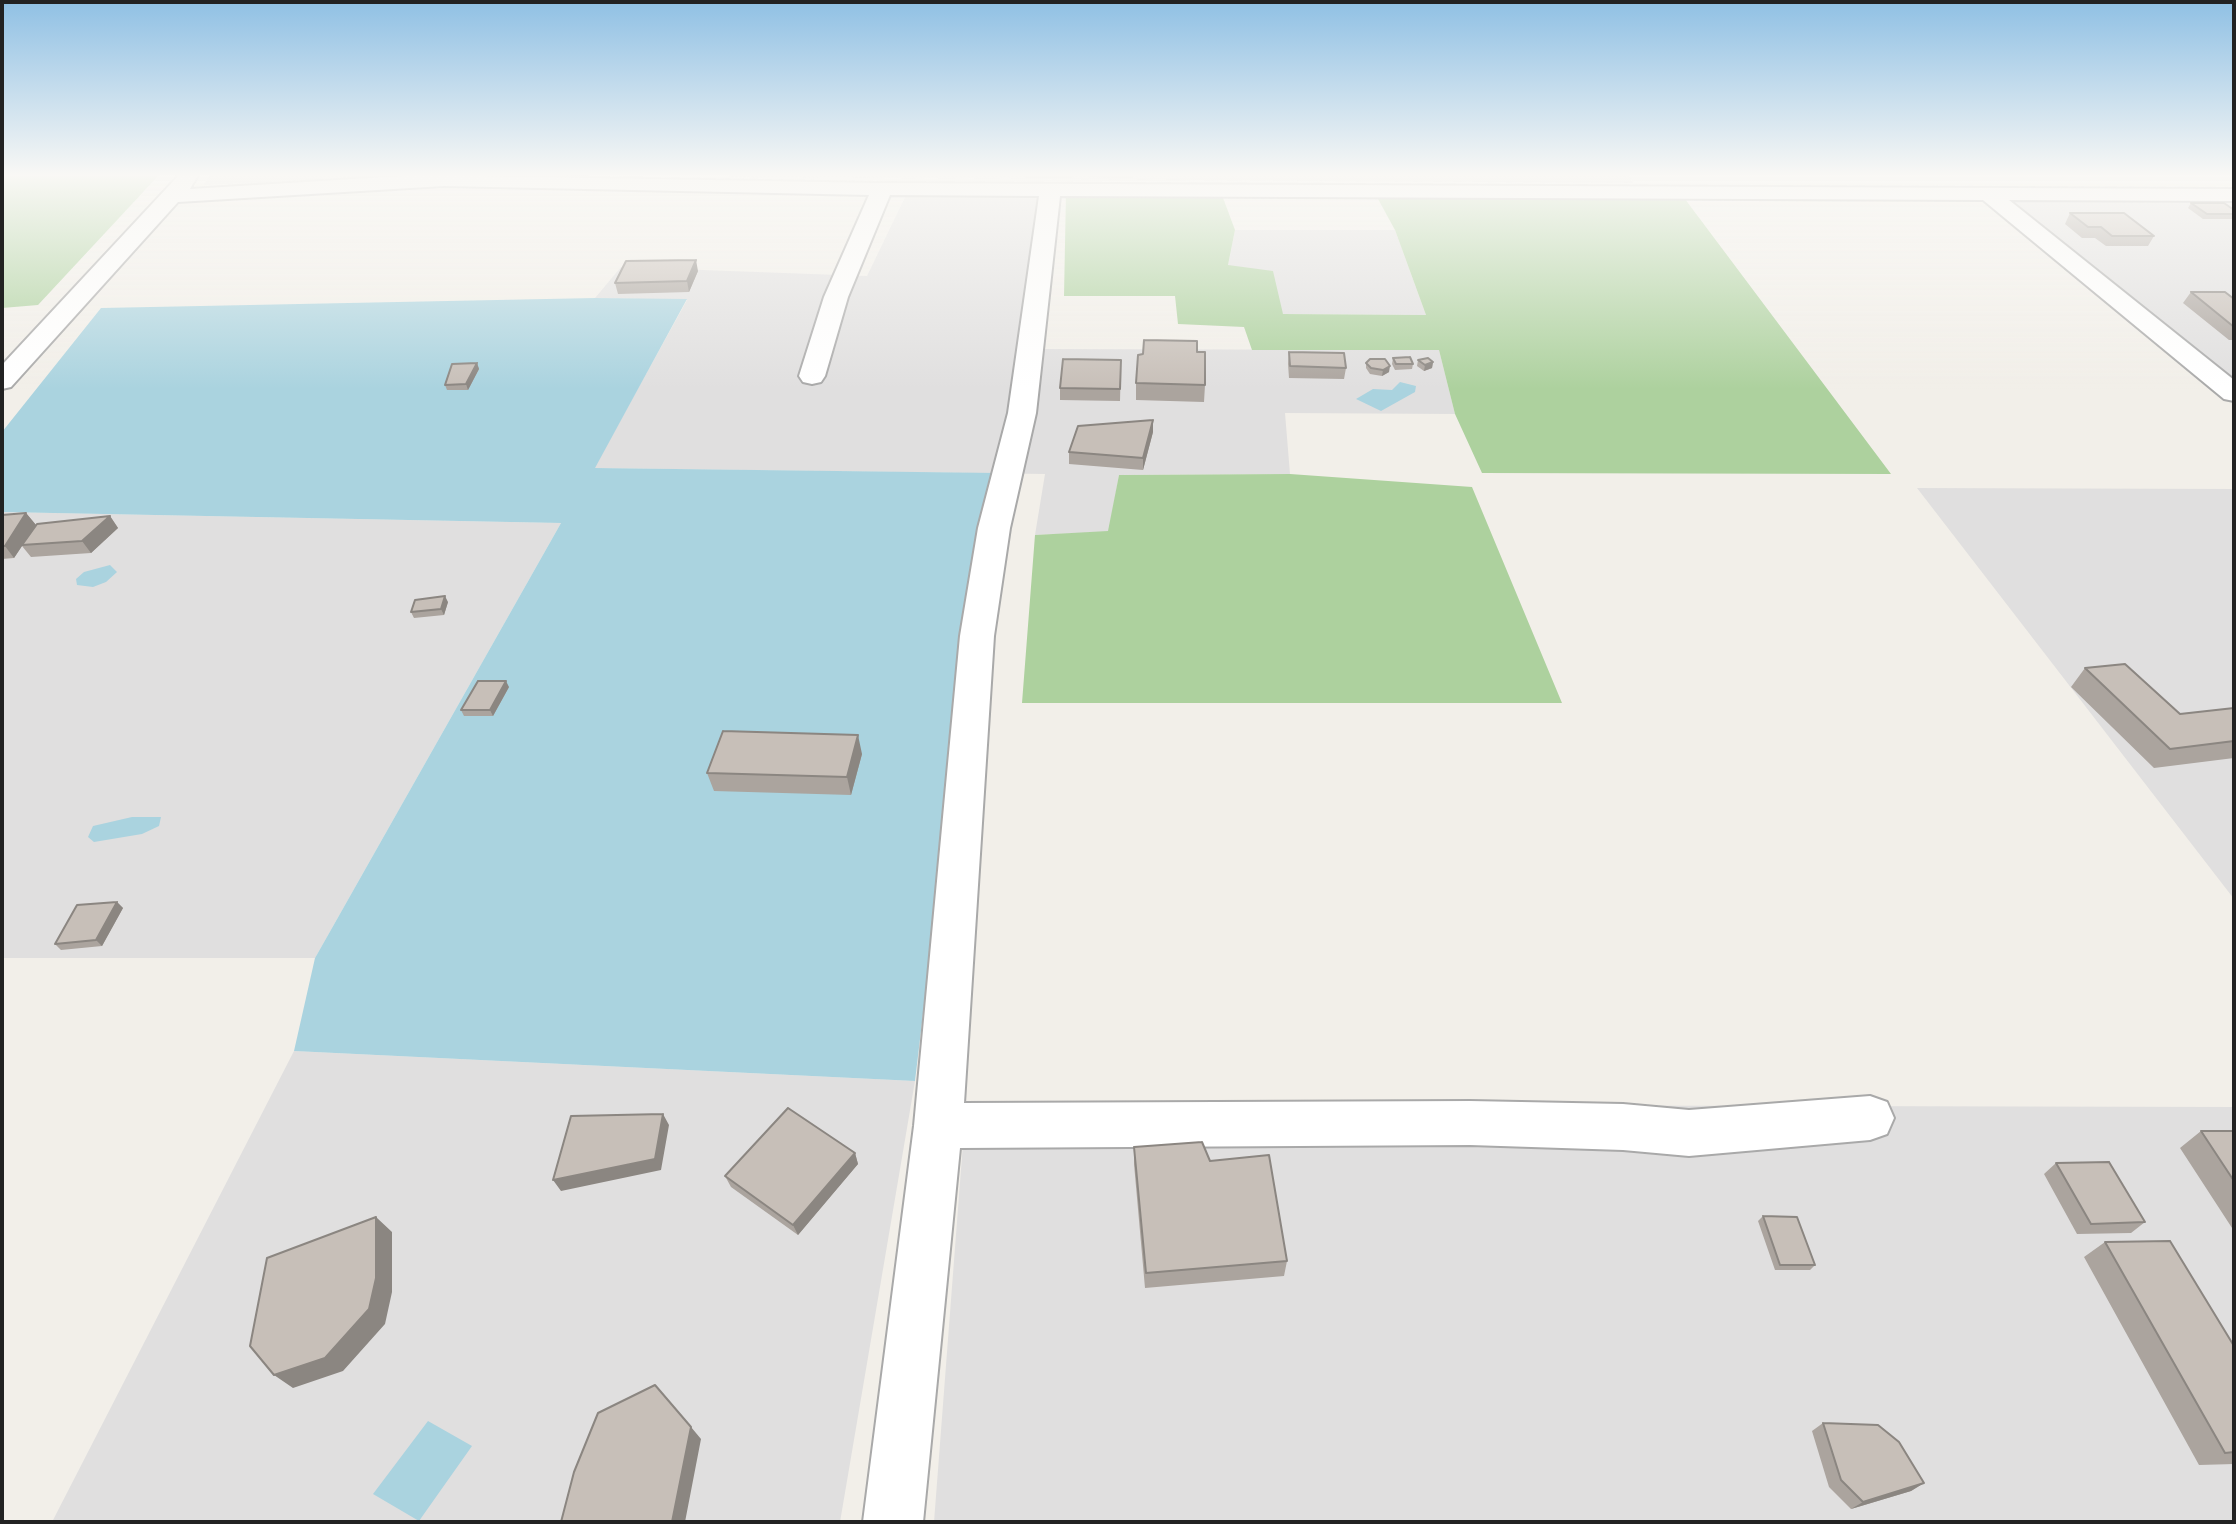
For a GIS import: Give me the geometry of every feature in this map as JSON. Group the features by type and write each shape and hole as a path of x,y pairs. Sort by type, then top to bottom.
{"street":[{"path":"2,381 127,246"},
{"path":"812,376 836,297 858,246"},
{"path":"893,1522 938,1126 977,636 994,528 1022,413 1043,246"},
{"path":"2052,246 2234,393"},
{"path":"938,1126 1470,1123 1623,1127 1689,1133 1870,1118"}],"shaded area":[{"path":"881,246 1041,246 1036,349 1439,350 1455,414 1285,413 1290,474 1119,475 1109,532 1035,535 1045,474 594,468 687,300 595,298 621,267 867,276"},
{"path":"1232,246 1401,246 1426,315 1283,314 1228,265"},
{"path":"2066,246 2234,246 2234,381"},
{"path":"1917,488 2234,489 2234,899"},
{"path":"2,512 561,523 315,958 2,958"},
{"path":"294,1051 915,1081 840,1522 52,1522"},
{"path":"966,1104 2234,1107 2234,1522 934,1522"}],"green space":[{"path":"2,246 93,246 38,305 2,308"},
{"path":"1065,246 1232,246 1228,265 1273,271 1283,314 1426,315 1401,246 1720,246 1891,474 1482,473 1455,414 1439,350 1252,350 1244,327 1178,324 1175,296 1064,296"},
{"path":"1290,474 1472,487 1562,703 1022,703 1035,535 1108,531 1119,475"}],"water":[{"path":"595,298 687,299 595,468 998,473 969,628 915,1081 294,1051 315,958 561,523 2,512 2,432 101,308"},
{"path":"1400,382 1416,386 1415,392 1381,411 1356,399 1373,389 1392,390"},
{"path":"110,565 117,572 106,582 93,587 77,585 76,579 84,572"},
{"path":"132,817 161,817 159,826 142,834 94,842 88,837 93,826"},
{"path":"428,1421 472,1446 419,1521 373,1494"}],"building":[{"path":"696,260 687,281 615,283 626,261"},
{"path":"2191,292 2225,292 2234,299 2234,327"},
{"path":"1144,340 1197,341 1197,352 1205,352 1205,385 1136,383 1138,355 1143,354"},
{"path":"1289,352 1344,353 1346,368 1290,366"},
{"path":"1410,357 1413,364 1396,364 1393,358"},
{"path":"1428,358 1433,362 1425,365 1418,360"},
{"path":"1063,359 1121,360 1120,389 1060,388"},
{"path":"1370,359 1385,359 1390,366 1383,370 1371,368 1366,363"},
{"path":"477,363 466,384 445,385 452,364"},
{"path":"1153,420 1143,458 1069,452 1078,426"},
{"path":"26,513 5,546 2,546 2,515"},
{"path":"110,516 82,541 22,545 37,524"},
{"path":"445,596 441,609 411,612 415,600"},
{"path":"2125,664 2180,714 2234,708 2234,741 2170,749 2085,668"},
{"path":"478,681 506,681 490,710 461,710"},
{"path":"723,731 858,735 847,777 707,773"},
{"path":"117,902 96,940 55,944 77,905"},
{"path":"788,1108 855,1153 793,1225 725,1176"},
{"path":"663,1114 655,1159 553,1180 571,1116"},
{"path":"2201,1131 2234,1131 2234,1181"},
{"path":"1202,1142 1210,1161 1269,1155 1287,1261 1146,1273 1134,1147"},
{"path":"2109,1162 2145,1222 2091,1224 2056,1163"},
{"path":"1763,1216 1797,1217 1815,1265 1780,1265"},
{"path":"376,1217 376,1278 369,1309 325,1358 274,1375 250,1346 267,1258"},
{"path":"2170,1241 2234,1346 2234,1452 2225,1453 2105,1242"},
{"path":"655,1385 691,1427 672,1522 561,1522 574,1472 598,1413"},
{"path":"1823,1423 1878,1425 1899,1442 1924,1483 1863,1502 1841,1480"}]}
